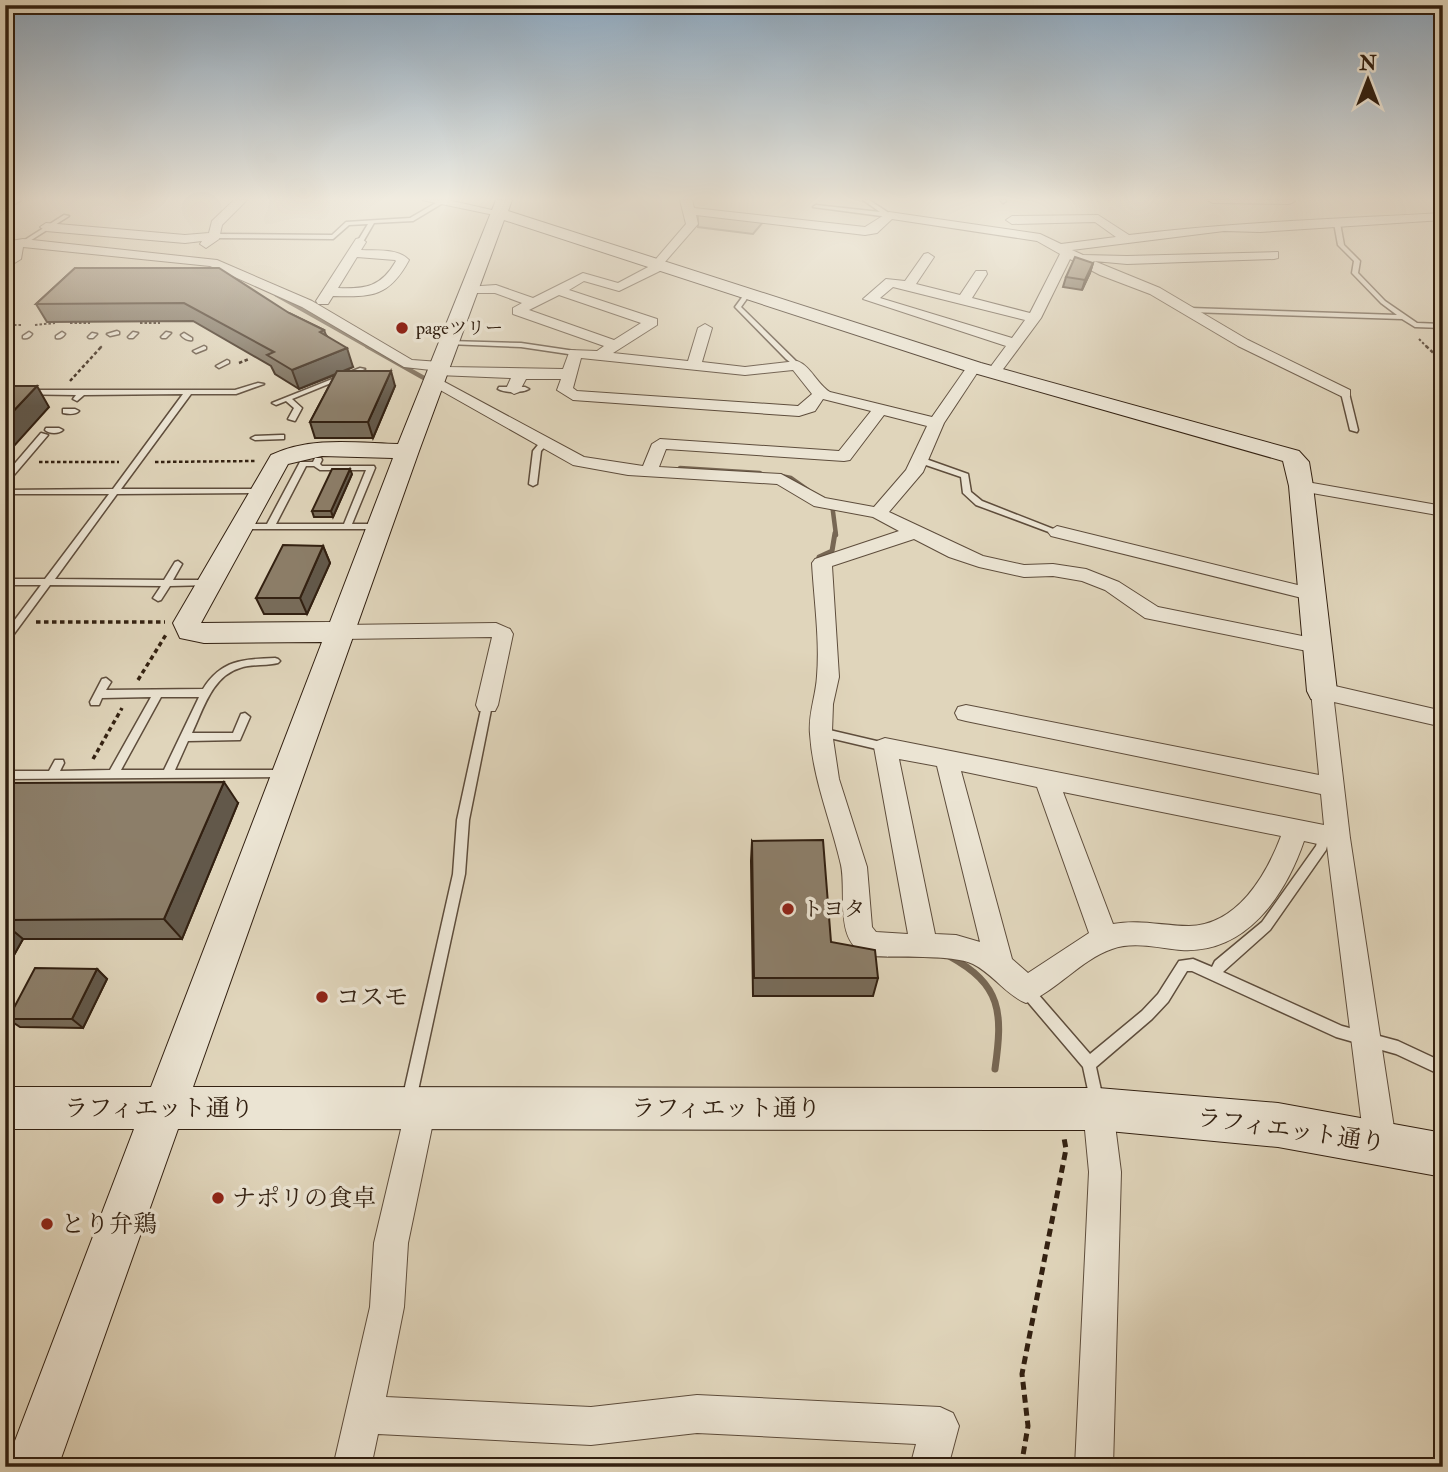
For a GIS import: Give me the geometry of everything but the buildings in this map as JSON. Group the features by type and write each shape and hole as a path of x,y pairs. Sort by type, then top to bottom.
{"street":[{"path":"224,269 318,310 408,364 437,373 515,385 568,374"},
{"path":"318,310 344,269"},
{"path":"329,292 378,292 393,279 398,269"},
{"path":"31,1467 407,451 479,269"},
{"path":"653,269 619,287 583,277 518,311 609,349 749,372 797,365 820,393 936,423"},
{"path":"667,269 984,370 1283,453 1297,462 1334,787 1331,836 1366,1040 1380,1141"},
{"path":"908,286 920,269"},
{"path":"878,513 914,472 936,423 984,370 1016,344 1034,318 1059,269"},
{"path":"1099,269 1155,291 1243,343 1345,393"},
{"path":"964,300 981,274"},
{"path":"1016,344 870,299 891,282 1034,318"},
{"path":"471,290 496,289 534,303"},
{"path":"557,290 652,322 609,349 575,353 565,390 573,395 799,411 809,408 820,393"},
{"path":"694,365 705,328"},
{"path":"437,373 545,442 594,465 649,471 773,477 789,483 820,502 878,513 979,561 1024,571 1070,572 1102,580 1152,612 1317,646"},
{"path":"649,471 660,444 844,456 880,410"},
{"path":"407,451 319,457 287,454 279,460 207,592 187,623 190,631 496,630 503,634 487,705"},
{"path":"1301,486 1443,511"},
{"path":"915,532 822,563 828,677 821,704 821,732 828,779 855,867 859,931 869,944 924,947 950,945 999,962 1026,990 1107,938 1148,934 1194,938 1216,933 1239,922 1262,897 1290,848 1296,829"},
{"path":"1057,532 1310,594"},
{"path":"1322,691 1443,719"},
{"path":"966,713 1334,787"},
{"path":"924,947 885,747 1331,836"},
{"path":"948,760 948,773 999,962"},
{"path":"1047,781 1097,922 1107,938"},
{"path":"352,1467 387,1307 391,1243 414,1107"},
{"name":"ラフィエット通り","path":"5,1108 1078,1109 1199,1115 1380,1141 1443,1155"},
{"path":"1078,1109 1105,1172 1094,1467"},
{"path":"363,1415 591,1426 697,1414 940,1426 929,1467"}],"lane":[{"path":"1356,269 1355,273 1383,302 1415,325 1443,326"},
{"path":"748,293 738,307 751,317 774,347 797,365"},
{"path":"1190,310 1403,317"},
{"path":"449,343 521,345 575,353"},
{"path":"195,351 204,348"},
{"path":"219,366 230,364"},
{"path":"276,403 362,369"},
{"path":"7,389 82,393 154,390 188,393 236,392 260,384"},
{"path":"5,640 188,393"},
{"path":"1345,393 1354,430"},
{"path":"289,400 298,408 292,419"},
{"path":"8,477 47,433 59,430"},
{"path":"255,438 281,438"},
{"path":"533,484 537,451 545,442"},
{"path":"31,450 43,450"},
{"path":"272,530 303,464 319,457 320,468 371,468 346,527"},
{"path":"920,460 965,476 967,493 979,503 1057,532"},
{"path":"8,477 21,475"},
{"path":"215,505 222,491"},
{"path":"5,492 262,491"},
{"path":"241,527 331,530 379,527"},
{"path":"158,598 178,564"},
{"path":"5,582 168,582 207,592"},
{"path":"168,774 214,678 240,662 275,661"},
{"path":"106,682 97,698 130,694 206,694"},
{"path":"114,774 158,694"},
{"path":"414,1107 459,874 463,820 487,705"},
{"path":"185,737 236,737 245,717"},
{"path":"821,732 885,747"},
{"path":"52,775 59,763"},
{"path":"5,775 288,774"},
{"path":"1215,974 1220,965 1266,926 1331,836"},
{"path":"1078,1109 1089,1064 1147,1015 1163,998 1177,971 1184,965 1193,965 1316,1021 1366,1040 1398,1048 1443,1069"},
{"path":"1026,990 1089,1064"}],"path":[{"path":"1415,325 1413,334 1443,362"},
{"path":"19,622 174,622 85,775"},
{"path":"1021,1467 1028,1426 1022,1374 1066,1149 1078,1109"}],"waterway":[{"path":"276,295 370,348"},
{"path":"367,346 431,382"},
{"path":"680,468 760,473"},
{"path":"781,476 791,478 808,490"},
{"path":"832,504 836,535"},
{"path":"817,563 819,557 832,551 835,533"},
{"path":"949,956 980,978 995,1002 999,1031 995,1069"}],"place":[{"name":"pageツリー","path":"402,328"},
{"name":"トヨタ","path":"788,909"},
{"name":"コスモ","path":"322,997"},
{"name":"ナポリの食卓","path":"218,1198"},
{"name":"とり弁鶏","path":"47,1224"}]}
